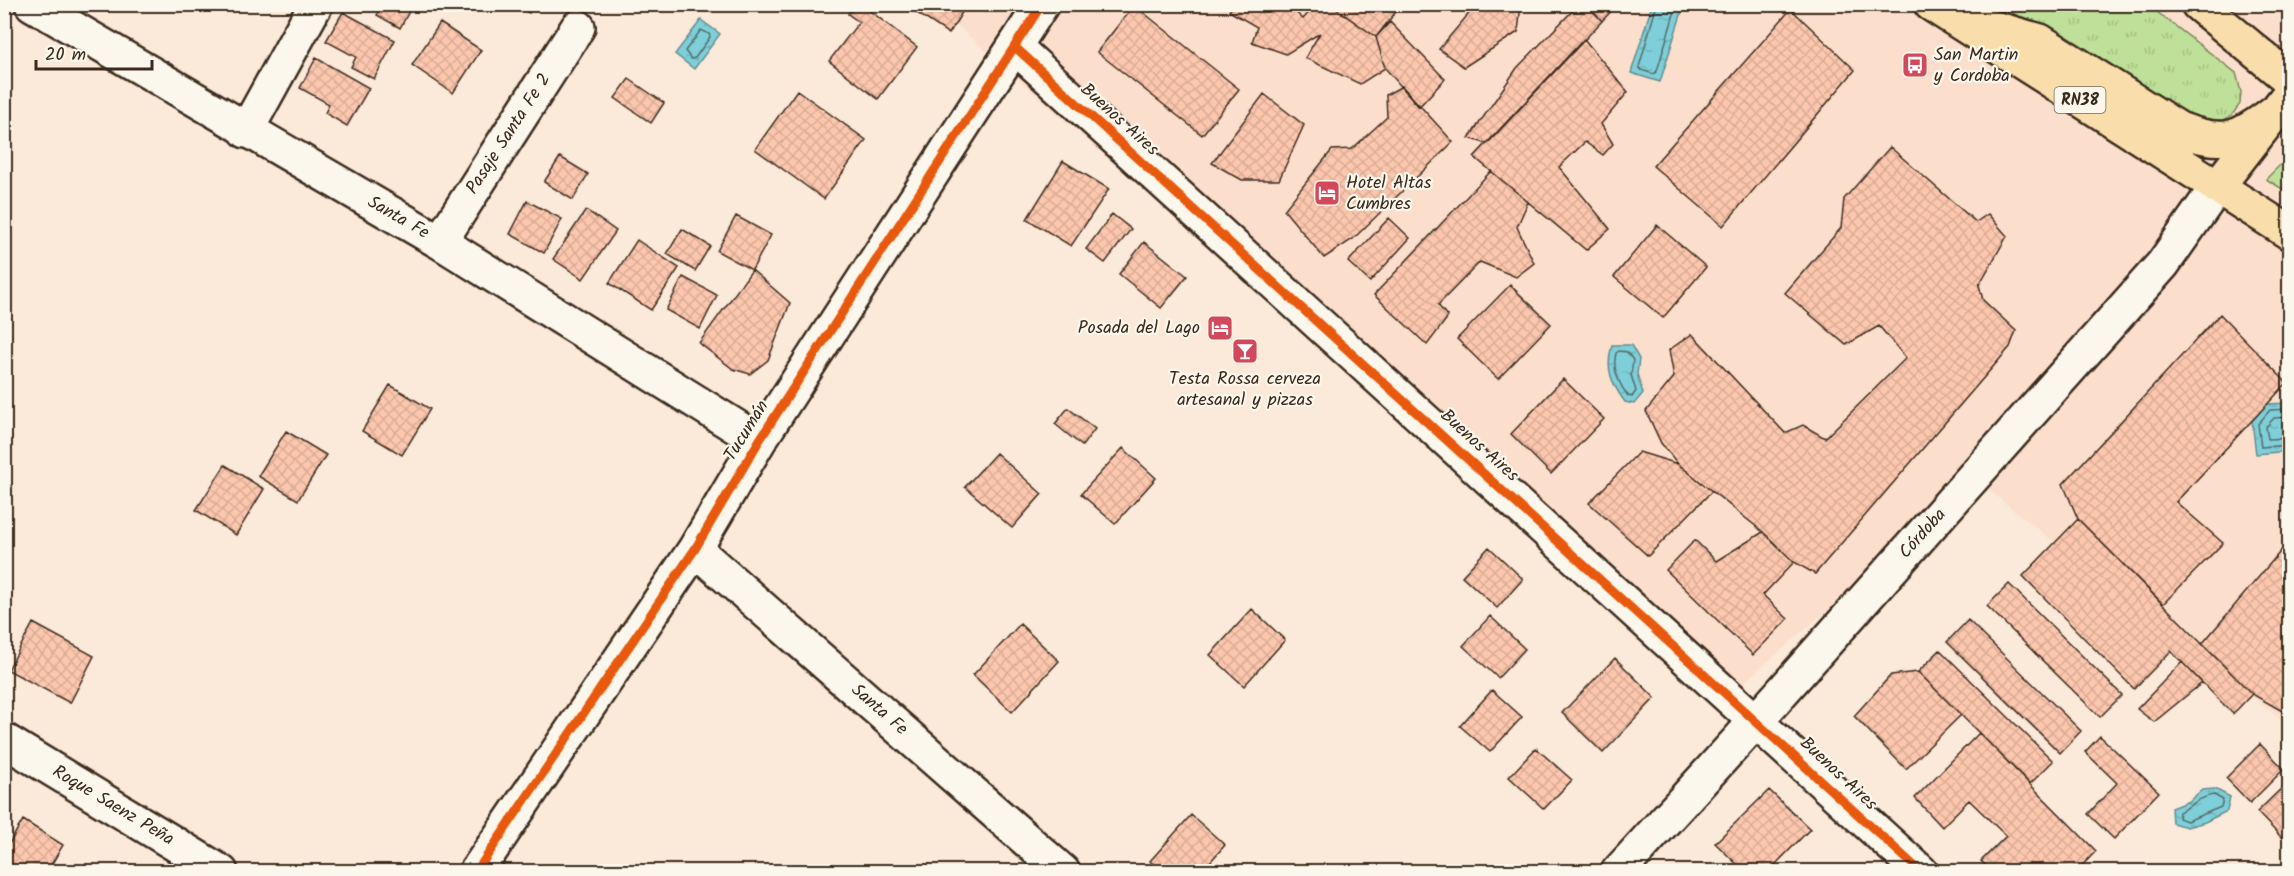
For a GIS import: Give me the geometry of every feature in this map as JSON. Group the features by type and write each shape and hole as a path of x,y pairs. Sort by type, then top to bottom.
{"main road":[{"path":"2198,4 2289,80"},
{"path":"1937,8 2040,41 2180,129 2203,138 2231,138 2242,135 2282,102"},
{"name":"RN38","path":"1937,8 2289,233"},
{"path":"2217,187 2282,102"}],"street":[{"name":"Santa Fe","path":"32,4 246,131 440,242 759,441"},
{"path":"246,131 316,4"},
{"name":"Tucumán","path":"476,872 695,549 759,441 1042,4"},
{"name":"Pasaje Santa Fe 2","path":"440,242 578,27"},
{"name":"Buenos Aires","path":"1015,47 1921,872"},
{"name":"Córdoba","path":"1618,872 1756,721 2163,264 2217,187"},
{"name":"Santa Fe","path":"695,549 1063,872"},
{"name":"Roque Saenz Peña","path":"4,740 221,872"}],"shaded area":[{"path":"934,5 2289,5 2289,726 1977,481 1713,709 1182,223"}],"green space":[{"path":"1999,5 2148,5 2236,73 2241,92 2240,104 2232,115 2223,120 2202,122"},
{"path":"2289,156 2289,193 2266,179"}],"water":[{"path":"1652,5 1684,5 1660,82 1631,73"},
{"path":"701,20 720,34 694,69 675,54"},
{"path":"1612,345 1631,345 1639,359 1637,374 1643,393 1634,404 1625,402 1613,382 1609,368"},
{"path":"2289,403 2289,451 2256,454 2252,421 2267,404"},
{"path":"2215,789 2230,797 2227,811 2205,822 2187,827 2172,823 2171,808 2189,801 2202,790"}],"building":[{"path":"379,4 413,4 400,28 377,15 382,7"},
{"path":"511,4 533,4 529,13"},
{"path":"855,4 861,4 917,47 878,99 829,61 859,22 848,14"},
{"path":"903,4 967,4 949,34"},
{"path":"1235,4 1287,4 1303,19 1317,4 1329,4 1376,37 1385,68 1360,84 1305,58 1320,33 1286,54 1252,42 1257,27 1229,11"},
{"path":"1329,4 1402,4 1376,37"},
{"path":"1477,4 1521,4 1518,32 1464,67 1439,49"},
{"path":"1579,4 1586,4 1602,21 1487,144 1469,138 1517,68"},
{"path":"1586,4 1618,4 1602,21"},
{"path":"1134,5 1239,89 1202,135 1097,52"},
{"path":"1791,9 1855,70 1723,226 1653,166"},
{"path":"343,12 395,40 374,79 351,67 356,57 326,41"},
{"path":"1390,22 1445,79 1419,107 1385,68 1376,37"},
{"path":"440,23 481,50 453,93 412,65"},
{"path":"1584,39 1628,92 1601,124 1613,144 1603,155 1585,142 1559,167 1610,229 1586,250 1474,157"},
{"path":"316,58 369,88 347,126 325,113 329,104 300,88"},
{"path":"629,79 664,103 651,123 615,98"},
{"path":"1402,86 1453,142 1353,239 1324,258 1284,210 1332,150 1352,149 1387,117 1386,95"},
{"path":"797,90 866,140 824,199 755,149"},
{"path":"1264,94 1304,125 1279,180 1242,180 1212,163"},
{"path":"1890,147 1976,222 1988,214 2007,236 1979,285 1983,300 2016,331 2010,347 1815,574 1794,562 1763,532 1678,464 1661,443 1646,411 1674,377 1669,350 1692,334 1785,433 1803,425 1825,438 1906,358 1879,326 1846,345 1785,293 1841,228 1844,199"},
{"path":"560,157 588,174 573,200 544,182"},
{"path":"1063,161 1109,189 1071,246 1027,219"},
{"path":"1491,171 1528,202 1517,227 1534,263 1516,277 1480,262 1438,305 1448,317 1427,345 1374,295"},
{"path":"527,201 562,219 544,253 510,234"},
{"path":"586,210 616,231 583,279 553,259"},
{"path":"1112,214 1131,229 1105,263 1086,249"},
{"path":"736,216 771,235 752,270 717,251"},
{"path":"1389,218 1410,238 1370,282 1348,262"},
{"path":"1657,225 1706,267 1663,318 1614,277"},
{"path":"682,229 710,246 695,271 667,254"},
{"path":"637,240 679,268 651,310 609,283"},
{"path":"1144,242 1187,276 1161,308 1119,274"},
{"path":"752,270 790,303 768,360 750,374 733,369 699,343"},
{"path":"683,277 717,295 700,329 666,310"},
{"path":"1510,285 1551,324 1498,379 1457,339"},
{"path":"2220,314 2287,383 2176,502 2223,543 2163,604 2078,519 2063,484"},
{"path":"1563,379 1604,419 1551,474 1511,434"},
{"path":"390,385 430,409 402,455 362,431"},
{"path":"1068,408 1095,429 1082,446 1055,424"},
{"path":"286,431 326,455 298,500 258,476"},
{"path":"1123,448 1156,478 1115,524 1081,494"},
{"path":"1639,452 1678,464 1712,491 1648,556 1589,503"},
{"path":"996,453 1042,494 1012,528 965,487"},
{"path":"225,465 264,489 236,535 196,510"},
{"path":"2078,519 2252,694 2233,714 2171,651 2134,689 2023,576"},
{"path":"1763,532 1794,562 1763,595 1788,619 1753,655 1666,570 1695,540 1716,561"},
{"path":"2290,540 2290,707 2284,712 2252,694 2202,644"},
{"path":"1489,547 1523,579 1497,608 1462,576"},
{"path":"2009,584 2122,695 2100,717 1987,606"},
{"path":"1252,609 1285,640 1244,686 1210,655"},
{"path":"1490,616 1525,649 1498,678 1463,646"},
{"path":"1968,620 2081,731 2060,753 1947,642"},
{"path":"33,623 94,656 70,703 8,670"},
{"path":"1020,624 1059,661 1012,712 973,675"},
{"path":"1940,650 2053,761 2030,784 1918,672"},
{"path":"1615,658 1655,698 1603,753 1562,713"},
{"path":"2182,662 2202,683 2154,722 2137,709"},
{"path":"1918,672 1961,715 1906,769 1854,716 1891,675"},
{"path":"1492,690 1522,717 1490,752 1460,726"},
{"path":"1979,733 2096,851 2076,872 1992,872 1981,861 2006,836 1969,800 1942,827 1915,798"},
{"path":"2100,736 2159,792 2114,839 2088,814 2117,783 2085,752"},
{"path":"2260,744 2284,769 2250,803 2226,778"},
{"path":"1536,748 1572,780 1544,809 1509,777"},
{"path":"2290,780 2290,829 2281,837 2257,812"},
{"path":"1769,790 1810,829 1768,872 1745,872 1715,843"},
{"path":"1191,815 1225,845 1201,872 1161,872 1150,861"},
{"path":"23,820 63,845 47,872 4,871 4,852"}],"cycle path":[{"path":"476,872 695,549 759,441 1042,4"},
{"path":"1015,47 1921,872"}],"place":[{"name":"San Martin y Cordoba","path":"1915,65"},
{"name":"Hotel Altas Cumbres","path":"1327,193"},
{"name":"Posada del Lago","path":"1220,328"},
{"name":"Testa Rossa cerveza artesanal y pizzas","path":"1245,351"}]}
